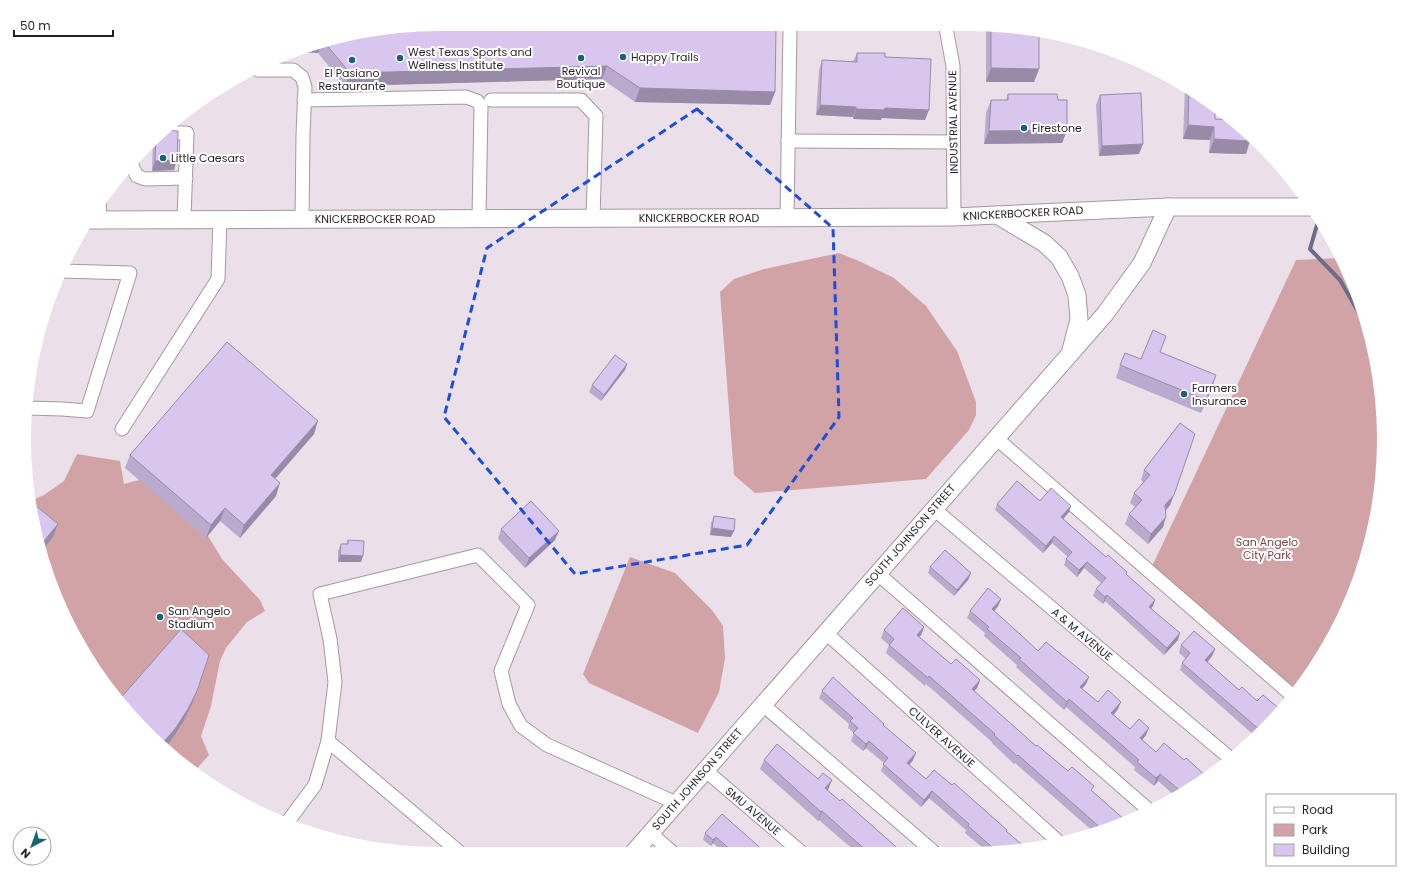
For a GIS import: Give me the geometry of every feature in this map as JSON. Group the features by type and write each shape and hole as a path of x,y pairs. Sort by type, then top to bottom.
{"main road":[{"name":"KNICKERBOCKER ROAD","path":"95,220 954,217 1168,207 1305,207"},
{"name":"SOUTH JOHNSON STREET","path":"638,847 1105,314 1142,263 1168,207"},
{"path":"997,215 1044,243 1059,257 1070,276 1077,295 1079,320 1070,354"}],"street":[{"path":"787,217 790,31"},
{"name":"INDUSTRIAL AVENUE","path":"946,31 952,66 954,217"},
{"path":"266,70 293,70 302,77 305,87 302,219"},
{"path":"304,100 466,96 477,101 481,106 480,218"},
{"path":"491,100 581,100 596,116 593,218"},
{"path":"169,133 187,133 184,219"},
{"path":"788,141 953,142"},
{"path":"133,169 137,176 145,179 186,178"},
{"path":"122,429 218,279 220,219"},
{"path":"32,408 62,408 87,411 130,273 67,271"},
{"path":"996,438 1289,692"},
{"name":"A & M AVENUE","path":"934,509 1227,755"},
{"path":"290,819 315,785 328,741 335,682 330,639 320,594 478,555 528,605 501,671 509,704 521,726 547,746 676,803"},
{"path":"877,573 1145,807"},
{"name":"CULVER AVENUE","path":"825,632 1054,838"},
{"path":"762,704 928,847"},
{"path":"328,741 453,847"},
{"name":"SMU AVENUE","path":"705,770 795,847"},
{"path":"650,833 666,847"}],"highlighted area":[{"path":"697,109 833,228 839,417 747,545 575,574 444,417 487,248"}],"green space":[{"path":"839,253 894,278 926,306 957,351 976,402 976,415 969,430 926,479 755,493 734,475 720,292 734,279 764,269"},
{"name":"San Angelo City Park","path":"1335,258 1346,283 1363,333 1369,359 1374,386 1377,439 1374,492 1363,545 1355,570 1346,595 1322,643 1308,666 1286,695 1148,575 1296,260"},
{"name":"San Angelo Stadium","path":"77,454 120,461 124,484 143,479 208,536 222,559 260,600 265,611 247,622 226,648 220,661 211,706 201,736 209,755 198,768 170,746 132,708 100,666 73,619 62,595 45,545 35,499 44,495 64,481"},
{"path":"630,557 675,573 712,610 723,626 725,658 719,692 698,733 589,683 583,674"}],"building":[{"path":"439,31 776,31 775,92 640,88 607,66 350,73 328,47 386,34"},
{"path":"991,32 1022,34 1039,37 1039,69 991,68"},
{"path":"857,53 885,53 885,57 931,59 929,110 885,108 884,110 856,109 856,107 820,105 822,60 857,62"},
{"path":"1141,93 1143,144 1102,146 1100,95"},
{"path":"1008,94 1057,94 1058,100 1067,100 1067,130 989,131 991,100 1008,100"},
{"path":"1189,96 1215,114 1215,119 1222,119 1247,141 1214,139 1214,127 1188,125"},
{"path":"172,131 178,131 177,160 155,161 156,146"},
{"path":"1153,330 1166,336 1160,352 1216,375 1206,400 1120,365 1125,353 1141,359"},
{"path":"227,342 318,421 271,475 280,483 244,525 225,508 211,525 130,455"},
{"path":"615,355 627,364 604,395 592,385"},
{"path":"1180,423 1195,434 1174,495 1165,505 1166,517 1151,534 1129,514 1142,500 1134,493 1150,475 1144,470"},
{"path":"1017,481 1040,501 1051,488 1071,506 1061,517 1106,557 1108,555 1127,572 1126,574 1155,600 1149,607 1180,633 1167,648 1107,595 1105,597 1096,589 1106,578 1087,562 1079,570 1066,559 1072,552 1054,536 1046,546 997,504"},
{"path":"531,501 559,531 529,558 501,529"},
{"path":"37,506 58,524 44,541"},
{"path":"714,516 735,519 734,531 712,528"},
{"path":"348,540 364,541 363,556 340,555 341,544 348,544"},
{"path":"945,550 971,573 957,590 930,567"},
{"path":"988,588 1001,599 992,609 1038,651 1046,642 1089,677 1080,687 1098,702 1108,690 1121,702 1111,713 1130,729 1139,719 1149,728 1140,738 1156,752 1164,743 1184,760 1186,758 1203,773 1178,789 1160,774 1156,778 1137,762 1139,760 1069,699 1067,702 1019,659 1021,658 987,629 989,627 970,611"},
{"path":"903,608 924,627 917,635 951,664 956,659 980,680 972,689 1036,746 1037,745 1068,771 1072,767 1094,786 1091,790 1122,817 1098,826 1018,755 1017,756 994,735 995,734 929,676 928,678 889,645 894,639 884,630"},
{"path":"181,629 209,655 197,691 188,709 175,729 165,741 132,708 122,696"},
{"path":"1194,631 1215,649 1205,660 1239,690 1242,687 1257,701 1263,695 1277,707 1257,727 1182,663 1190,653 1181,645"},
{"path":"833,677 884,724 883,725 916,753 907,763 926,779 934,770 952,785 954,783 1021,844 991,846 932,791 924,800 883,764 888,758 869,741 866,744 853,733 858,728 850,721 853,718 822,691"},
{"path":"777,744 818,779 823,773 832,780 825,788 840,801 842,799 896,847 862,847 764,760"},
{"path":"722,814 759,847 727,847 716,837 713,840 705,833"}],"waterway":[{"path":"1317,226 1310,249 1340,280 1353,303"}],"place":[{"name":"Happy Trails","path":"623,57"},
{"name":"West Texas Sports and Wellness Institute","path":"400,58"},
{"name":"Revival Boutique","path":"581,58"},
{"name":"El Pasiano Restaurante","path":"352,60"},
{"name":"Firestone","path":"1024,128"},
{"name":"Little Caesars","path":"163,158"},
{"name":"Farmers Insurance","path":"1184,394"},
{"name":"San Angelo Stadium","path":"160,617"}]}
